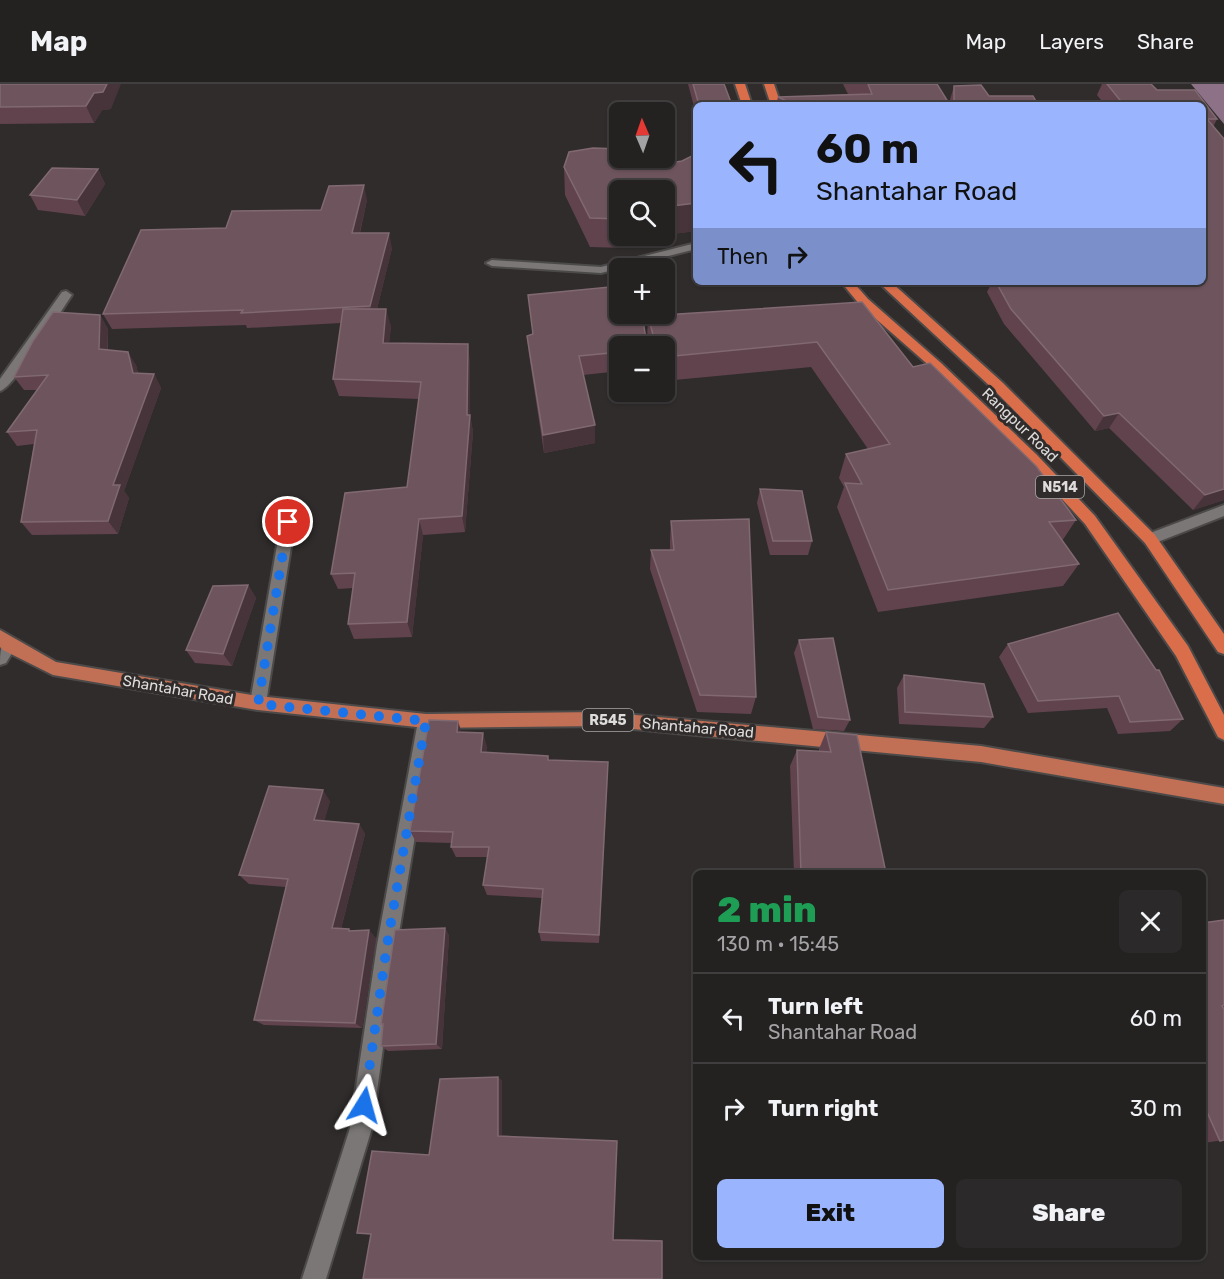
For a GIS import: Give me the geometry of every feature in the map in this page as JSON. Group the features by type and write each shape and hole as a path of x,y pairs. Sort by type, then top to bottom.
{"highway":[{"path":"740,84 746,102"},
{"path":"769,84 775,102"},
{"name":"Rangpur Road","path":"850,285 864,302 937,366 1032,458 1090,520 1182,651 1224,732"},
{"name":"Rangpur Road","path":"887,285 998,386 1150,539 1224,647"}],"main road":[{"name":"Shantahar Road","path":"3,647 53,668 258,704 426,721 602,719 981,754 1224,796"}],"street":[{"path":"492,263 601,270 693,247"},
{"path":"0,387 16,368 66,295"},
{"path":"1150,539 1224,510"},
{"path":"258,704 288,522"},
{"path":"314,1279 361,1128 387,945 426,721"}],"shaded area":[{"path":"1191,84 1224,84 1224,124 1206,102"}],"building":[{"path":"0,84 107,84 103,92 94,93 86,106 0,107"},
{"path":"693,84 724,84 731,102 698,102"},
{"path":"868,84 937,84 948,102 789,102 778,97 872,94"},
{"path":"1107,84 1151,84 1157,90 1195,90 1204,102 1122,102"},
{"path":"981,85 989,96 1033,96 1036,102 954,102 954,86"},
{"path":"1206,104 1217,119 1207,119 1224,139 1224,489 1205,495 1119,413 1104,416 1011,309 998,285 1206,285"},
{"path":"593,148 609,149 609,168 675,168 675,162 693,156 693,203 675,206 675,180 609,180 609,219 590,218 564,167 569,152"},
{"path":"52,168 98,169 77,200 30,195"},
{"path":"364,185 352,233 389,233 370,306 241,313 243,310 103,314 141,230 226,228 232,211 321,210 329,186"},
{"path":"609,287 609,324 644,324 645,336 609,336 609,353 579,356 595,425 543,435 527,336 533,334 528,295"},
{"path":"862,302 913,367 930,363 1036,466 1076,520 1049,522 1079,564 888,590 845,483 862,484 846,454 890,444 817,342 675,356 675,336 653,336 650,324 675,324 675,314"},
{"path":"343,309 386,309 383,343 468,344 467,415 470,415 462,516 419,519 407,622 348,624 355,573 331,574 345,493 407,487 421,382 333,379"},
{"path":"53,312 100,315 99,349 128,352 133,373 154,374 113,485 120,485 108,521 21,522 37,430 7,432 48,375 14,377 33,341"},
{"path":"760,489 802,491 812,541 773,541"},
{"path":"749,519 756,697 700,695 651,550 674,550 671,521"},
{"path":"248,585 223,654 186,650 213,586"},
{"path":"1118,613 1156,670 1159,670 1183,719 1130,722 1119,696 1038,701 1008,644"},
{"path":"833,638 850,720 818,717 799,640"},
{"path":"904,675 984,684 993,717 905,712"},
{"path":"429,720 458,721 457,732 483,733 481,752 548,756 548,760 608,762 599,935 539,932 543,889 483,885 489,847 451,847 453,832 410,831"},
{"path":"826,732 857,735 885,870 801,870 797,750 831,752"},
{"path":"269,786 323,790 314,820 359,824 332,928 349,929 349,931 369,930 355,1023 254,1020 288,879 239,875"},
{"path":"1224,920 1224,1005 1222,1006 1224,1009 1224,1140 1220,1141 1206,1110 1206,923"},
{"path":"445,928 436,1044 381,1046 383,1024 381,1024 395,930"},
{"path":"498,1077 498,1136 617,1141 613,1240 662,1241 662,1279 363,1279 371,1234 357,1233 372,1151 429,1155 440,1079"}],"route":[{"path":"288,522 258,704 426,721 417,762 387,945 364,1105"}]}
